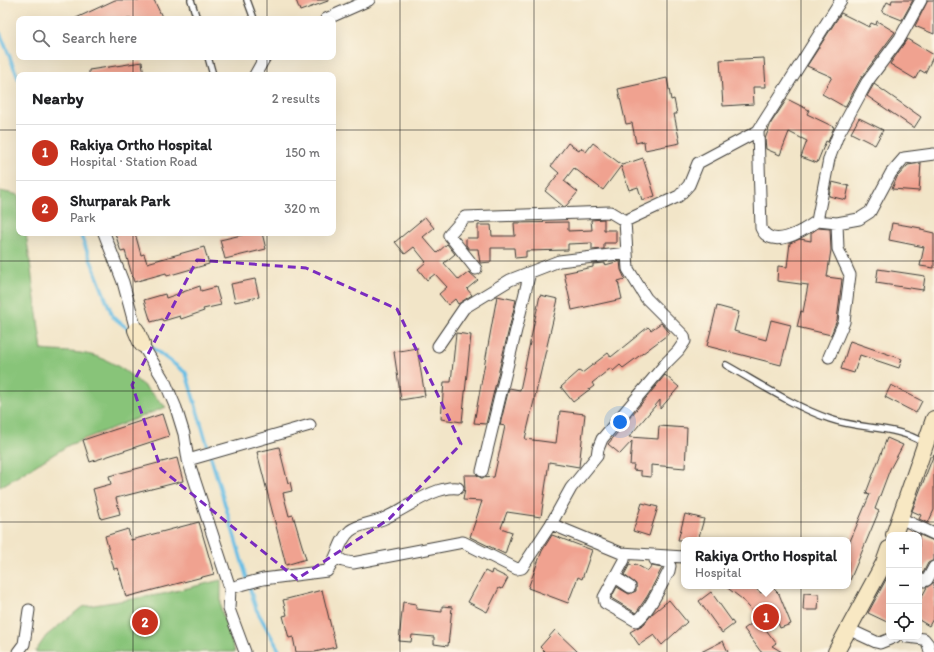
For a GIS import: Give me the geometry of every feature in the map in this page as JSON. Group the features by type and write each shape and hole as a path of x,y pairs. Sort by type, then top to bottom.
{"main road":[{"path":"895,532 929,444 934,419"},
{"path":"836,652 886,561"}],"street":[{"path":"333,16 369,0"},
{"path":"625,221 679,196 690,185 698,163 758,132 841,0"},
{"path":"817,221 829,159 838,135 867,82 900,38 921,0"},
{"path":"257,72 263,60"},
{"path":"758,132 760,228 764,234 770,238 784,238 795,235 817,221 837,223 859,219 870,212 891,173 904,158 934,154"},
{"path":"476,269 449,235 465,217 610,212 625,221"},
{"path":"336,556 343,561 353,563 463,542 517,569 522,568 551,524 571,488 597,456 602,439 685,341 684,336 646,298 628,269 625,221"},
{"path":"829,357 844,322 850,275 838,249 837,223"},
{"path":"105,236 123,282 139,337 165,382 176,408 184,434 188,460 232,588 229,609 245,652"},
{"path":"438,346 464,308 510,280 560,261 627,253"},
{"path":"482,471 530,272"},
{"path":"188,460 310,426"},
{"path":"232,588 263,579 327,571 333,564 342,541 350,530 384,519 440,491 452,487 458,488"},
{"path":"900,518 934,534"},
{"path":"551,524 622,556 667,562 670,566 669,571 639,620 636,621 605,603 604,597 622,556"},
{"path":"622,556 681,557"},
{"path":"922,580 927,580 934,567"},
{"path":"614,577 630,587"},
{"path":"18,652 24,644 29,610"},
{"path":"848,629 876,642 880,643 888,640"},
{"path":"922,639 928,644 930,652"}],"lane":[{"path":"191,0 196,16"},
{"path":"247,0 253,16"},
{"path":"209,60 212,72"},
{"path":"726,365 806,408 831,419 891,430 913,436 929,444"}],"highlighted area":[{"path":"197,260 306,268 397,309 461,444 389,519 297,579 161,469 132,385"}],"green space":[{"path":"0,191 16,194 16,236 26,236 42,350 73,352 102,358 132,376 166,407 69,445 0,487"},
{"path":"221,580 221,609 235,652 35,652 46,636 82,607 163,594"}],"building":[{"path":"115,0 154,0 162,16 80,16"},
{"path":"296,0 328,0 328,1 300,11"},
{"path":"892,0 913,0 902,20 882,12 887,2 891,4"},
{"path":"928,0 934,0 934,34 915,26"},
{"path":"841,13 869,27 871,23 876,25 877,21 895,32 861,78 845,107 822,94 832,77 807,66"},
{"path":"907,39 934,55 925,73 920,70 915,79 890,64"},
{"path":"764,58 766,87 753,87 754,104 723,106 720,60"},
{"path":"142,62 144,72 89,72 89,70"},
{"path":"667,78 671,100 674,99 677,114 674,114 680,143 645,150 644,141 636,143 632,123 626,124 618,89"},
{"path":"874,84 921,117 914,128 867,96"},
{"path":"787,99 809,110 807,114 834,127 828,142 826,141 817,163 801,157 807,141 789,132 780,155 766,149 765,139 771,123"},
{"path":"859,118 883,130 875,145 851,133"},
{"path":"568,143 579,151 581,148 586,152 593,143 622,165 643,158 655,196 642,200 638,187 629,190 621,166 603,190 574,168 564,181 578,192 564,207 545,191 559,173 551,166"},
{"path":"921,163 919,191 892,189 897,177 908,165"},
{"path":"832,182 849,186 846,200 829,196"},
{"path":"425,217 434,228 423,237 437,253 447,244 455,254 444,263 459,280 469,272 478,280 467,289 472,295 458,304 455,299 448,305 439,294 447,287 435,274 427,280 418,269 426,262 414,247 405,254 395,242"},
{"path":"604,219 604,230 616,230 616,243 604,243 604,249 592,250 592,243 568,244 568,250 526,251 526,257 515,258 514,248 491,248 491,262 480,263 478,249 469,249 466,245 466,238 478,238 478,225 491,225 492,236 515,236 514,223 568,222 568,231 592,230 591,220"},
{"path":"892,223 921,228 921,230 934,233 934,268 920,266 924,247 889,240"},
{"path":"818,228 830,229 831,250 827,277 842,279 837,320 831,335 797,327 801,311 803,312 808,285 777,281 778,266 787,267 790,243 800,239 811,241 811,233"},
{"path":"116,236 136,236 141,255 144,254 147,263 204,247 209,264 167,276 166,273 134,282 125,251 121,252"},
{"path":"237,236 263,236 266,249 225,259 220,240"},
{"path":"620,261 621,270 625,279 618,281 622,299 572,310 564,273 593,267 593,264 605,263 605,265"},
{"path":"878,269 925,276 923,290 876,283"},
{"path":"255,279 259,297 235,302 231,284"},
{"path":"200,286 201,291 216,287 221,305 203,309 204,311 181,319 180,316 163,321 162,319 151,322 144,300 165,294 166,298"},
{"path":"540,295 558,299 525,439 556,443 560,411 585,414 579,467 549,462 541,517 507,512 501,528 512,532 505,554 470,537 482,501 463,500 465,488 464,475 477,475 481,478 494,477 505,426 500,425 509,388 520,390"},
{"path":"497,296 516,300 486,424 474,423"},
{"path":"717,306 739,312 734,331 766,340 771,320 791,325 781,365 707,346"},
{"path":"661,323 670,333 623,368 620,365 613,371 611,368 592,383 594,386 573,402 561,387 579,371 582,373 608,353 611,357 648,327 651,330"},
{"path":"456,333 471,335 462,422 441,419 444,382 451,382"},
{"path":"850,341 902,359 899,368 860,355 854,373 841,369"},
{"path":"417,348 425,396 401,400 394,352"},
{"path":"665,375 679,387 660,409 660,400 629,437 658,439 659,426 687,428 685,468 651,465 651,477 641,476 641,471 633,470 634,465 630,465 632,441 620,454 608,444"},
{"path":"891,385 922,401 916,413 885,397"},
{"path":"162,414 169,436 90,462 83,440"},
{"path":"887,438 903,445 890,469 875,509 879,511 851,578 851,539 870,494 866,493"},
{"path":"279,447 288,483 290,482 292,491 283,493 289,516 293,515 306,559 286,565 257,452"},
{"path":"934,454 934,510 928,523 919,519 921,515 912,511"},
{"path":"177,458 183,481 116,498 120,514 101,519 93,489 111,484 109,476"},
{"path":"642,503 658,507 649,536 633,531"},
{"path":"685,514 704,519 699,537 681,537 681,540 678,540"},
{"path":"199,522 214,574 126,597 118,568 114,569 105,536 128,529 131,540"},
{"path":"552,535 592,550 582,579 578,577 568,603 528,588 542,551"},
{"path":"922,536 934,541 934,560 928,563 923,573"},
{"path":"630,564 633,566 635,564 648,571 652,566 662,568 648,595 636,613 611,598 617,587 629,594 636,591 636,584 624,575"},
{"path":"492,570 508,578 502,589 499,588 487,612 468,602 485,571 491,574"},
{"path":"886,580 886,622 868,613"},
{"path":"934,582 934,617 929,626 922,622 922,596 927,587"},
{"path":"729,589 756,589 761,593 767,589 774,589 779,594 791,624 780,628 770,603 756,615 742,599"},
{"path":"322,590 336,647 315,652 296,652 293,637 289,638 283,616 287,615 283,600"},
{"path":"711,592 734,624 722,633 699,601"},
{"path":"804,593 819,594 818,610 803,610"},
{"path":"669,600 687,622 662,645 654,635 639,645 630,632 644,624 652,614"},
{"path":"403,602 416,604 416,609 442,612 442,606 452,607 448,646 434,644 434,637 412,635 411,642 399,641"},
{"path":"758,619 776,643 772,646 782,652 761,652 744,629"},
{"path":"555,630 578,652 545,652 540,647"},
{"path":"723,641 728,652 701,652"}],"waterway":[{"path":"0,33 16,73"},
{"path":"81,236 113,317 132,332"},
{"path":"146,343 186,373 256,609 280,652"}],"place":[{"name":"Rakiya Ortho Hospital","path":"766,617"},
{"name":"Shurparak Park","path":"145,622"}]}
